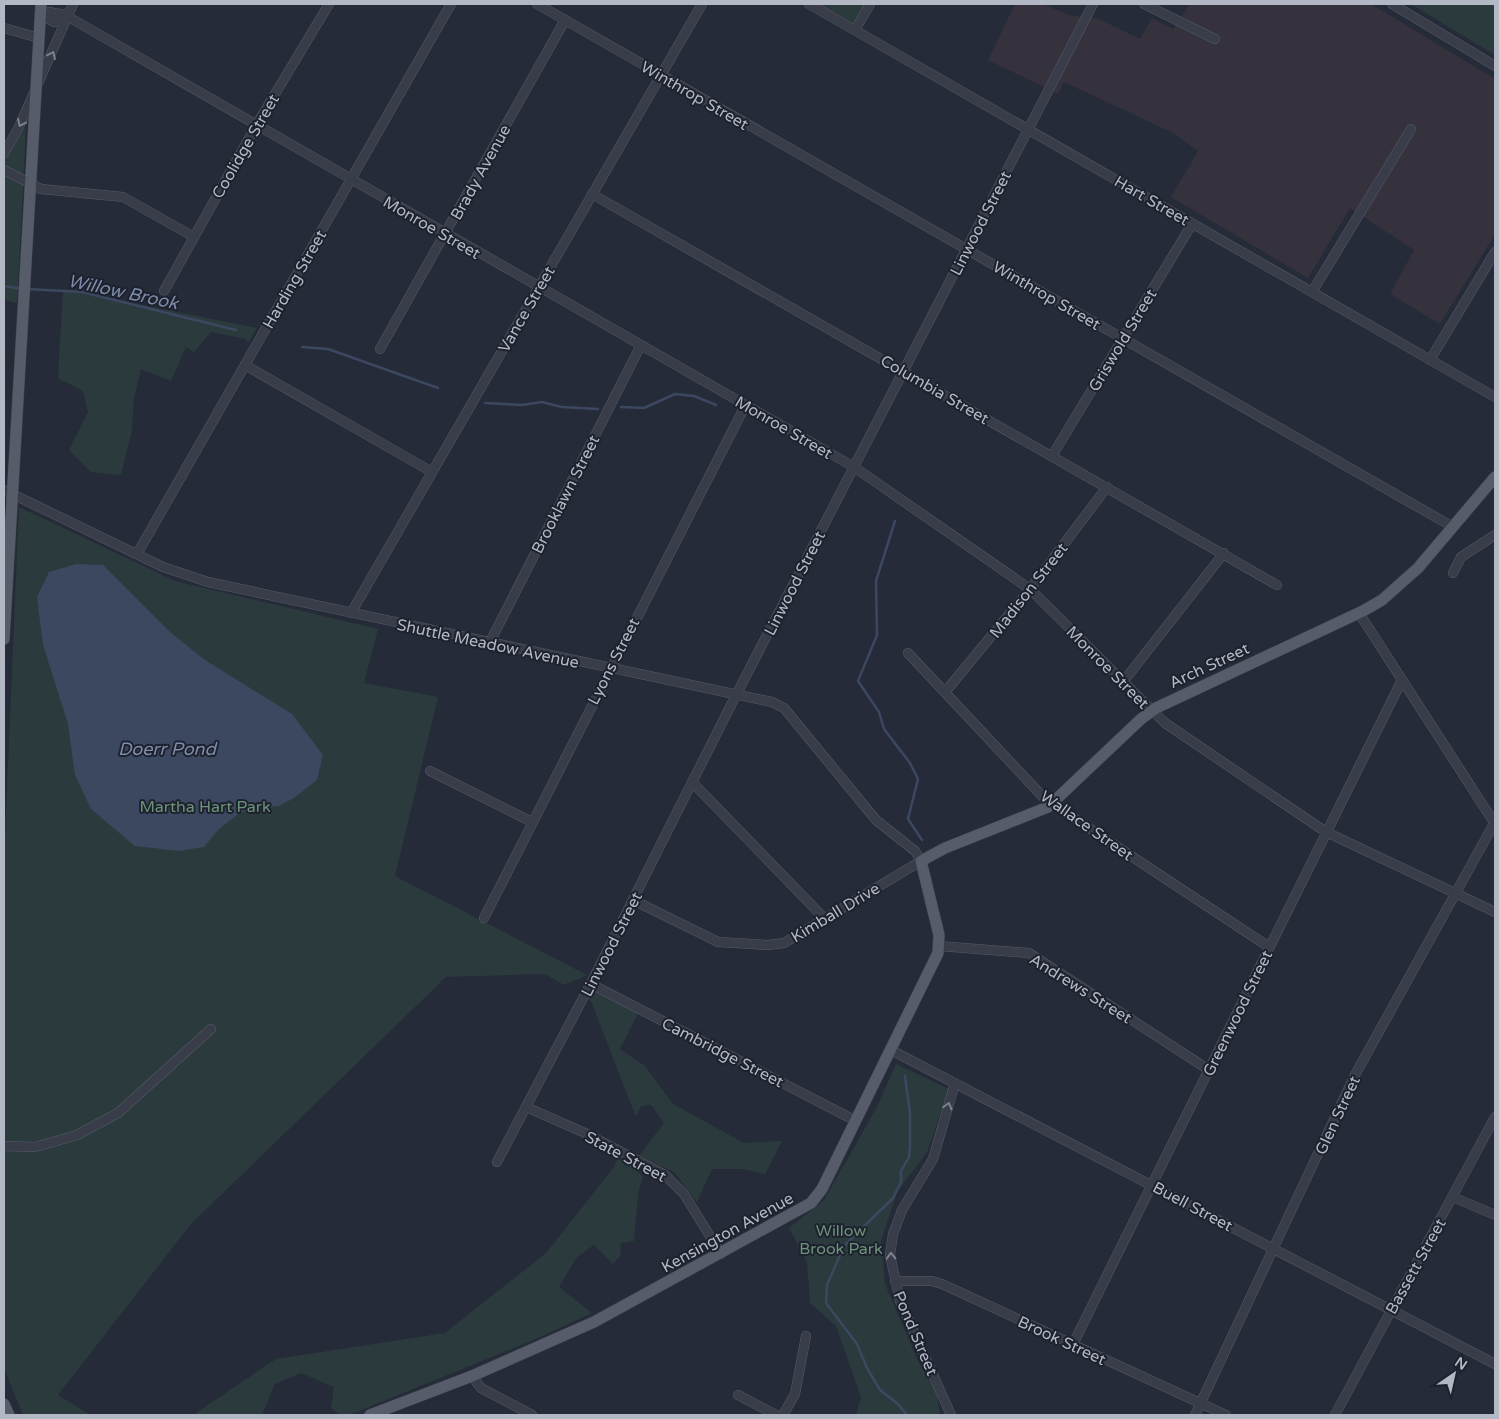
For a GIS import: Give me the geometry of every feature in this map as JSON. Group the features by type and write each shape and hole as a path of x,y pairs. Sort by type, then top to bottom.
{"main road":[{"path":"4,639 8,492 24,283 41,9"},
{"name":"Arch Street","path":"921,861 941,850 1043,810 1052,804 1151,711 1359,613 1382,600 1403,583 1495,477"},
{"name":"Kensington Avenue","path":"370,1415 472,1376 594,1322 721,1254 812,1202 822,1189 935,960 939,946 938,930 921,861"}],"street":[{"path":"4,153 18,129 74,4"},
{"name":"Coolidge Street","path":"164,291 257,124 329,4"},
{"name":"Harding Street","path":"137,554 451,4"},
{"name":"Winthrop Street","path":"537,4 1453,527"},
{"name":"Vance Street","path":"351,613 702,4"},
{"name":"Hart Street","path":"809,4 1495,397"},
{"path":"855,30 870,4"},
{"name":"Linwood Street","path":"497,1162 591,984 737,694 1093,4"},
{"path":"1144,4 1215,39"},
{"path":"1392,4 1495,66"},
{"name":"Monroe Street","path":"41,9 54,22 69,18 854,467 1030,588 1165,723 1326,832 1456,896 1495,912"},
{"name":"Brady Avenue","path":"380,349 564,20"},
{"path":"4,28 39,38"},
{"path":"1312,292 1411,129"},
{"path":"4,170 30,184 48,190 123,197 194,237"},
{"name":"Columbia Street","path":"592,194 1224,553 1277,585"},
{"name":"Griswold Street","path":"1052,456 1192,224"},
{"path":"1430,360 1495,252"},
{"name":"Brooklawn Street","path":"490,642 641,345"},
{"path":"245,365 432,472"},
{"name":"Lyons Street","path":"484,918 609,669 745,406"},
{"name":"Madison Street","path":"946,691 1030,588 1107,487"},
{"name":"Shuttle Meadow Avenue","path":"8,492 170,570 208,582 609,669 772,702 784,708 876,820 914,851 921,861"},
{"path":"1453,573 1461,557 1495,535"},
{"path":"1123,682 1224,553"},
{"path":"1359,613 1495,823"},
{"name":"Wallace Street","path":"908,653 946,691 994,746 1052,804 1269,947"},
{"name":"Greenwood Street","path":"1072,1346 1402,680"},
{"path":"430,771 532,822"},
{"path":"692,782 824,918"},
{"name":"Glen Street","path":"1195,1415 1355,1075 1495,823"},
{"name":"Kimball Drive","path":"633,900 718,942 768,945 784,943 921,861"},
{"name":"Andrews Street","path":"939,946 1029,952 1209,1070"},
{"name":"Cambridge Street","path":"591,984 856,1121"},
{"path":"4,1146 35,1147 77,1135 118,1113 211,1029"},
{"name":"Buell Street","path":"891,1050 1495,1364"},
{"name":"Pond Street","path":"951,1415 900,1301 890,1255 896,1222 933,1159 955,1083"},
{"name":"State Street","path":"526,1107 585,1133 665,1175 684,1194 721,1254"},
{"name":"Bassett Street","path":"1335,1415 1495,1117"},
{"path":"1453,1197 1495,1215"},
{"name":"Brook Street","path":"895,1280 932,1281 942,1284 1072,1346 1226,1415"},
{"path":"783,1415 796,1394 806,1336"},
{"path":"472,1376 482,1388 532,1415"},
{"path":"738,1394 776,1415"}],"shaded area":[{"path":"1015,4 1042,4 1072,16 1097,18 1140,39 1152,18 1173,29 1190,4 1371,4 1495,79 1495,234 1440,324 1390,294 1414,250 1350,208 1308,278 1171,197 1198,151 1173,133 1064,82 1058,94 988,60"}],"green space":[{"path":"818,4 867,4 854,24"},
{"path":"1411,4 1495,4 1495,55"},
{"path":"26,127 17,303 4,300 4,160"},
{"path":"63,289 257,328 248,343 246,339 211,332 194,352 186,347 171,381 141,369 134,398 132,430 121,475 91,472 69,450 88,412 83,391 58,378"},
{"name":"Martha Hart Park","path":"19,507 175,581 378,629 364,683 438,697 395,876 587,975 564,985 545,974 446,977 191,1224 58,1395 90,1415 23,1415 4,1368 4,859"},
{"path":"594,991 638,1013 620,1049 645,1066 673,1104 744,1143 782,1141 765,1174 743,1169 712,1169 697,1202 674,1172 639,1156 664,1123 651,1105 641,1106 636,1117 591,1001 587,998"},
{"name":"Willow Brook Park","path":"896,1064 949,1089 927,1152 897,1192 881,1241 885,1284 919,1363 937,1393 940,1415 856,1415 861,1397 836,1326 810,1303 807,1262 789,1228 824,1200 876,1109"},
{"path":"618,1158 631,1163 643,1177 638,1194 634,1241 621,1243 620,1256 613,1264 594,1245 577,1257 559,1287 592,1313 531,1341 349,1415 340,1415 331,1408 334,1387 301,1373 275,1384 262,1415 193,1415 276,1359 445,1333 546,1253 614,1167"}],"water":[{"name":"Doerr Pond","path":"76,564 103,565 171,633 205,660 292,714 323,755 317,780 294,798 279,806 254,808 238,814 218,830 204,847 179,851 135,846 91,809 75,775 68,724 43,645 37,597 49,572"}],"waterway":[{"name":"Willow Brook","path":"4,286 22,289"},
{"name":"Willow Brook","path":"27,289 82,292 236,330"},
{"name":"Willow Brook","path":"302,347 328,349 438,388"},
{"name":"Willow Brook","path":"621,407 644,408 675,394 694,396 716,405"},
{"name":"Willow Brook","path":"485,403 522,405 542,402 562,407 598,409"},
{"name":"Willow Brook","path":"895,521 876,581 877,635 858,681 879,712 884,729 910,763 918,779 908,819 922,840"},
{"name":"Willow Brook","path":"905,1076 910,1113 910,1147 909,1157 901,1171 901,1182 893,1198 844,1246 827,1285 826,1303 857,1344 867,1368 880,1390 898,1404 907,1415"}]}
